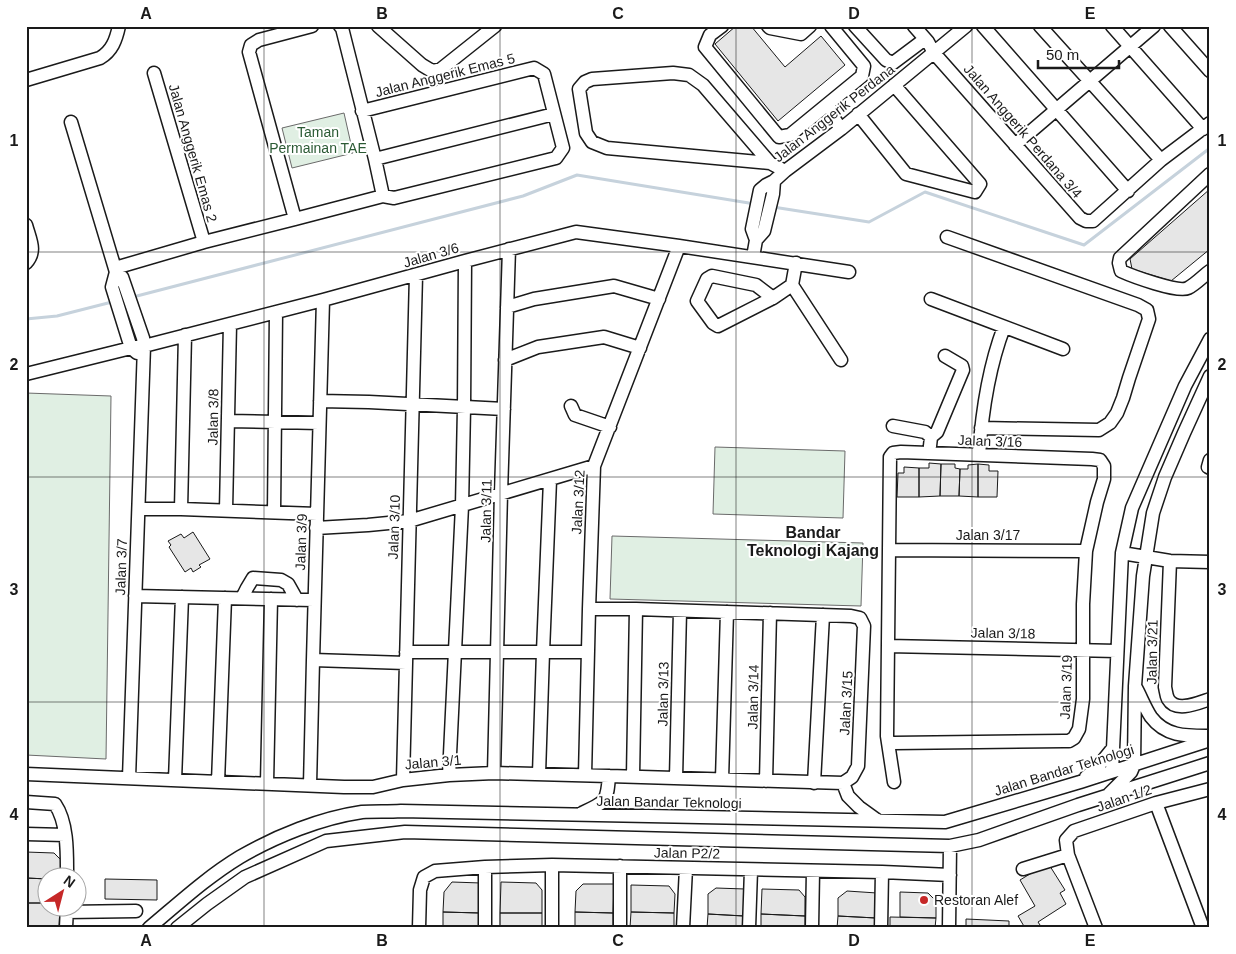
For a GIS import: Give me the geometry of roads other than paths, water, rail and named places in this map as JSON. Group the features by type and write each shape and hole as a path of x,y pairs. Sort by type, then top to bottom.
{"street":[{"path":"26,80 100,58 111,48 119,26"},
{"path":"295,220 249,52 251,45 259,40 312,26"},
{"path":"340,26 383,196"},
{"path":"378,26 422,65 432,71 441,70 495,26"},
{"path":"722,26 710,35 704,47 779,137 790,136 830,108 862,76 864,66 831,26"},
{"path":"768,26 801,34 810,26"},
{"path":"855,26 886,60 893,63 925,39"},
{"name":"Jalan Anggerik Perdana 3/4","path":"914,26 934,53 1080,218 1086,221 1093,221 1128,191"},
{"name":"Jalan Anggerik Perdana","path":"757,233 774,187 784,171 849,122 966,26"},
{"path":"983,26 1128,191 1161,160 1206,126 1112,26"},
{"path":"1040,26 1161,160"},
{"path":"1015,146 1154,26"},
{"path":"1170,26 1210,71"},
{"name":"Jalan Anggerik Emas 5","path":"362,111 534,68 544,74 554,114"},
{"name":"Jalan Anggerik Emas 2","path":"154,73 204,242"},
{"path":"770,163 607,148 592,142 586,133 580,89 585,82 592,78 673,73 689,75 703,85 770,163 784,171"},
{"path":"830,108 833,117 849,122 906,174 975,192 980,184 894,85"},
{"path":"117,277 204,242 383,196 394,198 556,158 563,148 554,114 375,159"},
{"path":"70,122 117,277 143,346"},
{"path":"1210,174 1126,252 1120,258 1119,263 1121,271 1130,275 1179,289 1187,289 1210,271"},
{"name":"Jalan Anggerik Perdana","path":"753,257 760,190 766,185 774,187"},
{"path":"26,225 33,251 26,263"},
{"name":"Jalan 3/6","path":"26,374 323,300 576,232 849,272"},
{"path":"947,237 1138,306 1147,310 1149,319 1123,398 1110,422 1099,430 981,428"},
{"name":"Jalan 3/12","path":"585,775 594,466 679,246"},
{"name":"Jalan 3/11","path":"494,773 509,250"},
{"path":"449,775 462,506 465,261"},
{"path":"796,263 792,285 841,360"},
{"name":"Jalan 3/10","path":"403,780 416,275"},
{"path":"773,298 756,285 712,276 707,279 697,301 713,323 718,326 773,298 792,285"},
{"path":"117,277 126,334 131,348"},
{"path":"507,307 534,298 614,286 659,299"},
{"path":"931,299 1063,349"},
{"name":"Jalan 3/9","path":"310,785 323,300"},
{"path":"274,512 276,312"},
{"name":"Jalan 3/8","path":"226,510 230,324"},
{"path":"979,455 990,369 1004,327"},
{"path":"181,509 185,335"},
{"path":"505,360 538,347 604,337 640,348"},
{"path":"1153,782 1140,782 1112,771 1122,553 1132,508 1186,386 1210,340"},
{"name":"Jalan 3/7","path":"129,778 143,346"},
{"path":"930,453 931,437 937,432 963,370 962,366 945,356"},
{"path":"1108,795 1131,772 1134,765 1135,686 1143,576 1153,513 1165,477 1210,376"},
{"path":"320,401 504,409"},
{"path":"571,406 575,414 610,427"},
{"path":"228,421 319,423"},
{"path":"893,426 925,432 931,437"},
{"name":"Jalan 3/16","path":"889,550 890,457 893,453 1092,459"},
{"name":"Jalan 3/19","path":"889,742 1069,741 1074,738 1079,729 1083,699 1086,551 1104,479 1104,466 1100,460 1092,459"},
{"path":"316,528 409,521 594,466"},
{"path":"539,774 550,480"},
{"path":"138,509 317,514"},
{"path":"889,550 887,736 894,782"},
{"name":"Jalan 3/17","path":"889,550 1086,551"},
{"path":"1122,553 1170,560 1210,562"},
{"name":"Jalan 3/21","path":"1170,560 1167,698 1171,703 1178,706 1186,706 1210,699"},
{"path":"242,598 253,578 281,580 288,584 297,600"},
{"path":"135,596 314,600"},
{"path":"175,780 182,597"},
{"path":"218,782 225,598"},
{"path":"267,783 271,599"},
{"path":"589,608 823,615 814,783"},
{"path":"633,776 636,609"},
{"name":"Jalan 3/13","path":"676,778 680,611"},
{"path":"722,779 727,612"},
{"name":"Jalan 3/14","path":"766,781 770,613"},
{"name":"Jalan 3/15","path":"823,615 860,618 864,626 858,766 852,777 843,784"},
{"name":"Jalan 3/18","path":"888,646 1117,651"},
{"path":"312,660 406,658 455,652 588,652"},
{"path":"1135,686 1150,716 1163,728 1183,736 1210,736"},
{"name":"Jalan Bandar Teknologi","path":"149,928 202,883 240,857 282,836 322,821 363,812 945,822 1080,782 1210,740"},
{"path":"1080,782 1096,769 1113,748"},
{"path":"177,928 207,904 245,878 326,842 405,832 950,846 979,840 1108,795 1210,763"},
{"name":"Jalan 3/1","path":"26,774 374,787 403,780 494,773 843,784"},
{"path":"578,815 604,801 608,794 609,776"},
{"path":"843,784 848,796 877,820"},
{"name":"Jalan 1/2","path":"1068,855 1066,840 1074,831 1156,803 1210,789"},
{"path":"26,802 55,804 60,811 65,835 67,866"},
{"path":"1156,803 1203,928"},
{"path":"546,814 541,818 540,822 544,830 551,835"},
{"path":"26,834 65,835"},
{"path":"949,928 950,846"},
{"path":"1023,869 1068,855 1096,928"},
{"path":"552,865 552,928"},
{"name":"Jalan P2/2","path":"419,928 420,890 424,877 435,871 552,865 950,875"},
{"path":"620,866 620,928"},
{"path":"485,867 485,928"},
{"path":"683,928 686,868"},
{"path":"749,928 751,870"},
{"path":"812,928 813,871"},
{"path":"880,928 882,872"},
{"path":"88,910 136,911"}],"waterway":[{"path":"773,207 869,222 925,192 1084,245 1210,148"},
{"path":"133,297 523,196 577,175 755,204"},
{"path":"26,319 57,316 112,302"}],"place":[{"name":"Restoran Alef","path":"924,900"}],"district":[{"name":"Bandar Teknologi Kajang","path":"813,541"}],"park label":[{"name":"Taman Permainan TAE","path":"318,140"}]}
